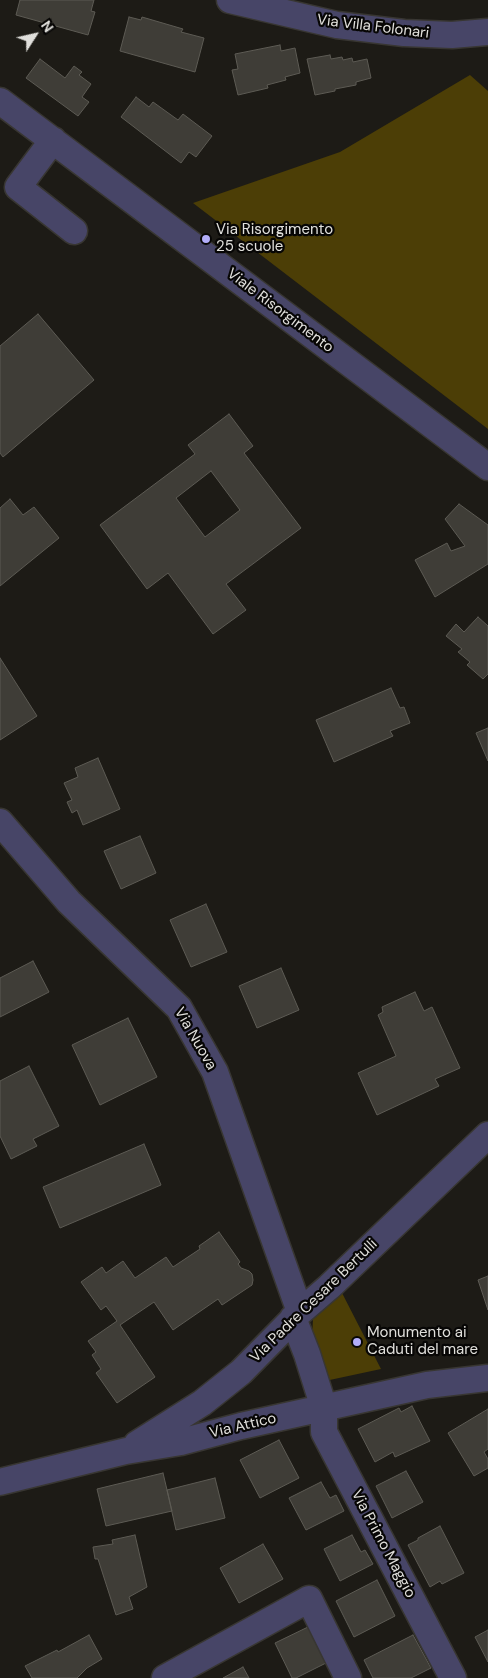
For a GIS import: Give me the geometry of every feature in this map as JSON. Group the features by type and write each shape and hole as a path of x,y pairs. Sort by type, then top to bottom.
{"street":[{"name":"Via Villa Folonari","path":"230,0 337,25 404,33 452,35 488,32"},
{"name":"Viale Risorgimento","path":"0,101 488,467"},
{"path":"53,140 18,187 74,231"},
{"name":"Via Nuova","path":"0,822 69,902 179,1008 215,1072 297,1315 324,1408"},
{"name":"Via Padre Cesare Bertulli","path":"126,1451 185,1414 241,1372 297,1315 329,1287 488,1135"},
{"name":"Via Attico","path":"0,1482 126,1451 181,1442 242,1426 427,1385 488,1378"},
{"path":"229,1382 226,1397 229,1410 242,1426"},
{"name":"Via Primo Maggio","path":"324,1408 324,1432 453,1678"},
{"path":"165,1678 309,1599 348,1678"}],"shaded area":[{"path":"470,75 488,91 488,429 193,203 340,152"},
{"path":"341,1291 381,1369 325,1381 312,1339 313,1319"}],"building":[{"path":"20,0 94,0 91,11 95,12 88,35 16,15"},
{"path":"129,17 141,20 142,17 183,29 181,32 204,38 195,72 120,51"},
{"path":"280,45 281,51 295,48 300,73 285,77 286,80 267,85 268,88 238,95 232,70 238,69 235,54"},
{"path":"330,55 331,59 342,57 343,60 352,58 353,62 367,59 371,78 356,82 356,85 315,95 307,59"},
{"path":"40,59 65,78 74,66 82,72 79,75 91,84 82,97 89,102 78,116 26,78"},
{"path":"136,97 149,107 153,102 178,120 183,114 212,136 196,157 189,152 181,163 121,117"},
{"path":"38,314 94,380 3,457 0,453 0,346"},
{"path":"229,414 253,446 244,453 301,528 226,584 246,610 213,634 168,573 147,589 100,525 195,454 188,445","holes":["211,471 240,510 205,537 176,498"]},
{"path":"10,499 23,515 34,507 59,538 0,586 0,508"},
{"path":"459,504 488,525 488,564 435,597 415,560 447,543 451,551 465,546 445,519"},
{"path":"478,617 488,626 488,674 483,679 467,665 470,662 458,652 462,649 446,636 456,624 464,632"},
{"path":"0,658 37,716 0,740"},
{"path":"391,688 400,708 404,707 410,723 390,731 393,736 334,762 316,720"},
{"path":"488,728 488,761 476,733"},
{"path":"98,758 120,809 83,825 77,810 72,813 67,802 72,800 64,783 78,777 75,768"},
{"path":"140,836 156,873 121,889 104,851"},
{"path":"206,904 227,952 191,967 170,920"},
{"path":"33,961 49,992 0,1017 0,978"},
{"path":"281,968 299,1010 257,1028 239,986"},
{"path":"415,992 424,1011 432,1007 460,1068 435,1079 439,1086 377,1115 358,1073 396,1056 378,1015 383,1012 382,1007"},
{"path":"128,1018 157,1077 100,1105 72,1045"},
{"path":"29,1066 59,1126 33,1139 37,1146 11,1159 0,1136 0,1081"},
{"path":"144,1144 161,1185 60,1228 43,1187"},
{"path":"219,1232 240,1262 238,1264 241,1268 252,1274 252,1285 222,1305 218,1299 173,1330 154,1302 120,1325 155,1377 117,1403 96,1373 101,1369 92,1355 96,1352 88,1341 117,1321 106,1306 101,1310 81,1282 102,1267 106,1273 123,1261 135,1278 166,1257 173,1267 200,1249 199,1246"},
{"path":"488,1276 488,1310 478,1280"},
{"path":"412,1406 430,1441 395,1457 393,1452 375,1462 358,1429 399,1408 401,1412"},
{"path":"488,1409 488,1449 484,1452 488,1459 488,1468 474,1476 448,1433"},
{"path":"279,1440 299,1478 260,1498 240,1460"},
{"path":"406,1471 423,1502 392,1518 376,1486"},
{"path":"163,1473 172,1511 106,1526 97,1489"},
{"path":"215,1478 225,1518 176,1530 167,1490"},
{"path":"321,1482 330,1498 336,1495 344,1511 306,1530 289,1498"},
{"path":"440,1526 464,1573 442,1584 440,1581 430,1587 408,1545"},
{"path":"135,1535 147,1587 129,1597 133,1609 116,1615 98,1559 95,1559 93,1547 113,1544 112,1540"},
{"path":"352,1535 361,1552 365,1550 373,1564 340,1581 324,1549"},
{"path":"263,1544 283,1579 239,1603 220,1568"},
{"path":"377,1580 395,1616 354,1637 336,1601"},
{"path":"308,1627 326,1663 296,1678 292,1678 275,1643"},
{"path":"488,1630 488,1662 475,1637"},
{"path":"89,1635 102,1659 87,1668 77,1678 32,1678 25,1666 57,1650 58,1652"},
{"path":"413,1635 431,1668 411,1678 373,1678 364,1660"},
{"path":"243,1667 249,1678 223,1678"}],"place":[{"name":"Via Risorgimento 25 scuole","path":"206,239"},
{"name":"Monumento ai Caduti del mare","path":"357,1342"}]}
